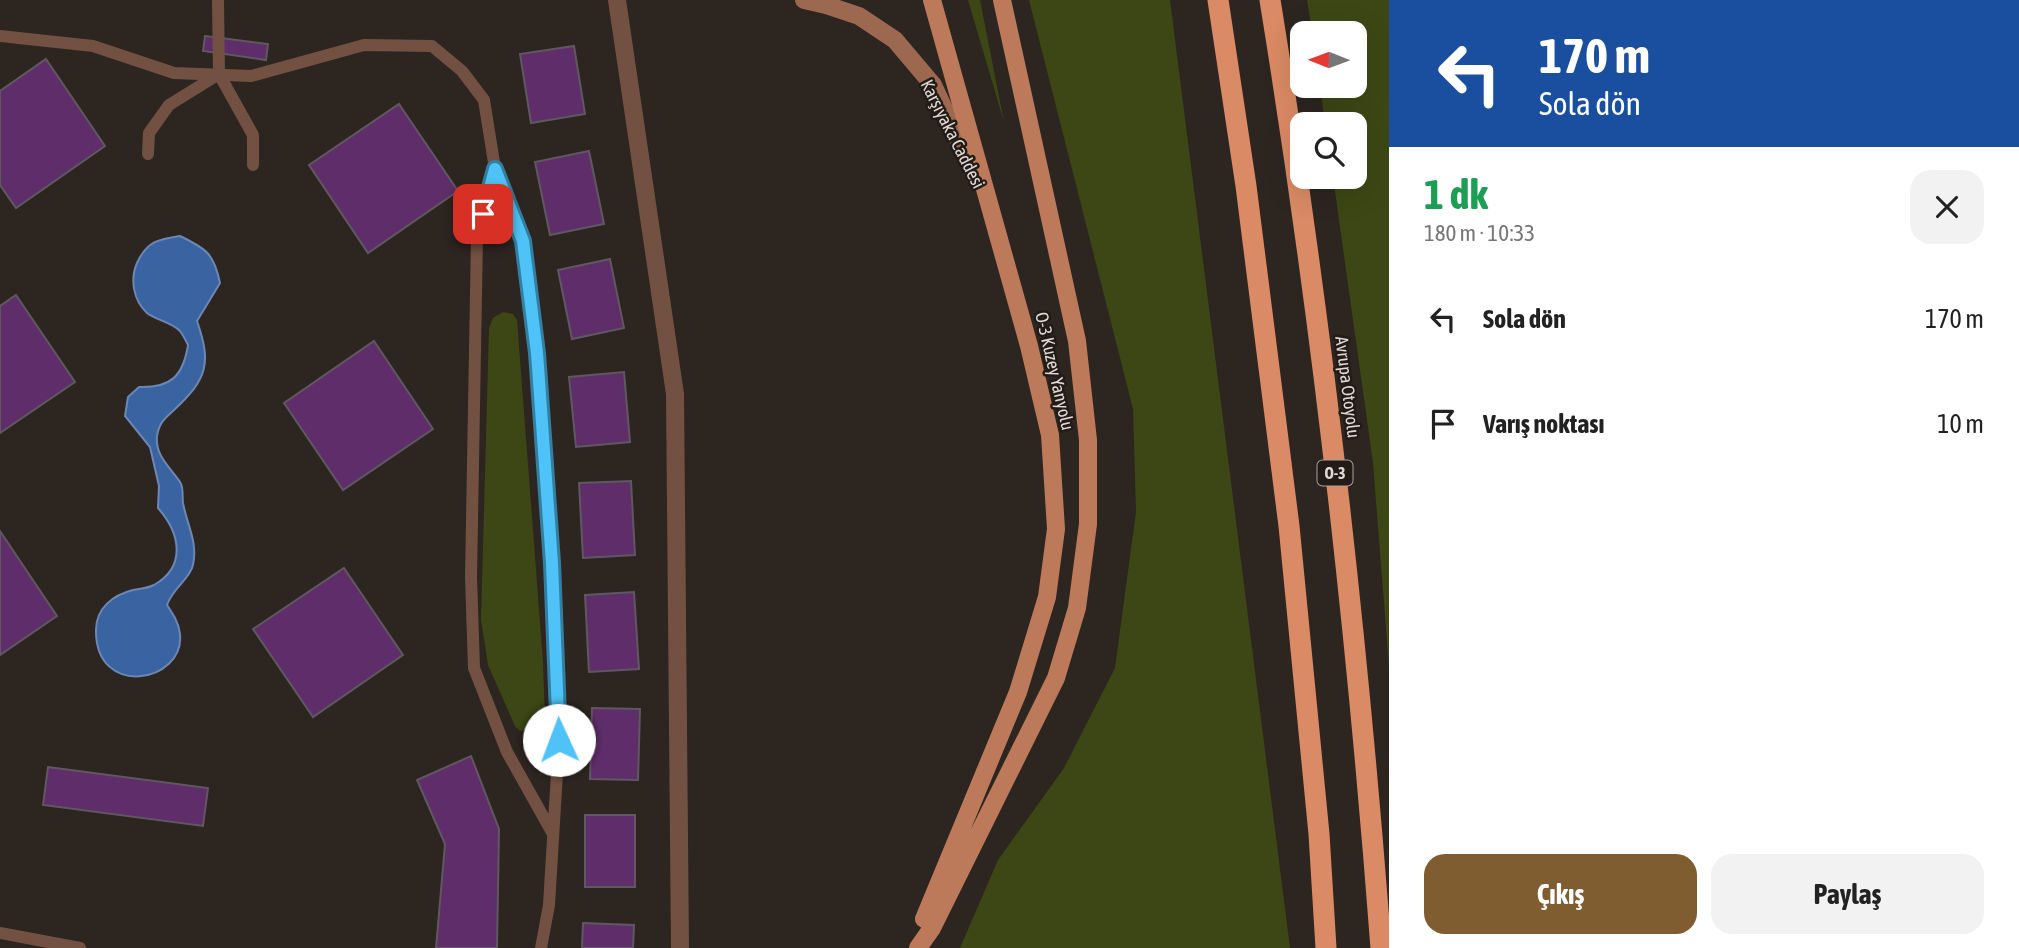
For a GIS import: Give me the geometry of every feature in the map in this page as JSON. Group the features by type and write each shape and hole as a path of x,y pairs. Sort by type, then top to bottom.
{"highway":[{"path":"1218,0 1246,186 1289,526 1319,834 1326,948"},
{"name":"Avrupa Otoyolu","path":"1270,0 1329,413 1362,727 1381,948"}],"main road":[{"name":"Karşıyaka Caddesi","path":"804,0 859,16 895,40 933,85 991,211"},
{"name":"O-3 Kuzey Yanyolu","path":"912,948 1018,692 1047,597 1056,529 1050,435 1029,346 932,0"},
{"path":"918,948 932,928 1056,678 1077,608 1088,524 1088,440 1077,341 1002,0"}],"street":[{"path":"617,0 675,394 680,948"}],"lane":[{"path":"218,0 219,74 253,135 253,165"},
{"path":"0,36 93,46 174,73 251,76 364,45 432,47 462,71 484,100 495,169 523,241 537,353 552,563 559,740 549,905 541,948"},
{"path":"148,154 149,133 169,105 219,74"},
{"path":"495,169 477,237 471,577 474,668 507,752 553,834"},
{"path":"0,933 80,948"}],"green space":[{"path":"968,0 980,0 1004,122"},
{"path":"1029,0 1170,0 1290,948 960,948 998,860 1064,768 1115,668 1136,512 1133,409"},
{"path":"1307,0 1389,0 1389,667 1373,463 1335,189 1367,189 1367,112 1323,112 1322,98 1367,98 1367,21 1310,21"},
{"path":"503,312 513,314 517,320 543,662 545,723 535,730 520,731 515,726 488,665 481,620 489,328 493,318"}],"water":[{"path":"180,236 208,254 215,265 220,283 197,321 205,360 200,380 163,421 157,436 158,450 182,487 183,503 193,541 193,565 167,605 180,634 178,651 169,664 155,672 140,676 123,675 109,667 100,652 96,630 99,615 107,604 119,595 152,586 165,577 176,559 177,549 171,528 158,508 159,486 150,447 125,416 128,397 139,387 167,383 173,378 183,365 188,345 176,328 142,308 134,289 134,276 137,263 149,246 160,240"}],"building":[{"path":"205,36 268,44 266,60 203,51"},
{"path":"574,46 585,114 531,123 520,54"},
{"path":"46,59 105,146 16,208 0,185 0,91"},
{"path":"399,104 458,191 368,253 309,165"},
{"path":"589,151 604,224 550,235 535,162"},
{"path":"610,259 624,328 572,339 558,270"},
{"path":"16,295 75,382 0,433 0,306"},
{"path":"374,341 433,429 343,490 284,403"},
{"path":"624,372 630,442 576,447 569,377"},
{"path":"631,481 635,555 583,558 579,483"},
{"path":"0,531 57,616 0,655"},
{"path":"344,568 403,655 313,717 253,629"},
{"path":"634,592 639,669 589,672 585,595"},
{"path":"592,708 640,709 638,780 590,779"},
{"path":"471,756 499,829 497,948 436,948 445,844 417,780"},
{"path":"48,767 208,788 203,826 43,805"},
{"path":"585,815 635,815 635,887 585,887"},
{"path":"583,923 634,925 633,948 582,948"}],"route":[{"path":"483,214 495,169 523,241 537,353 552,563 559,740"}]}
